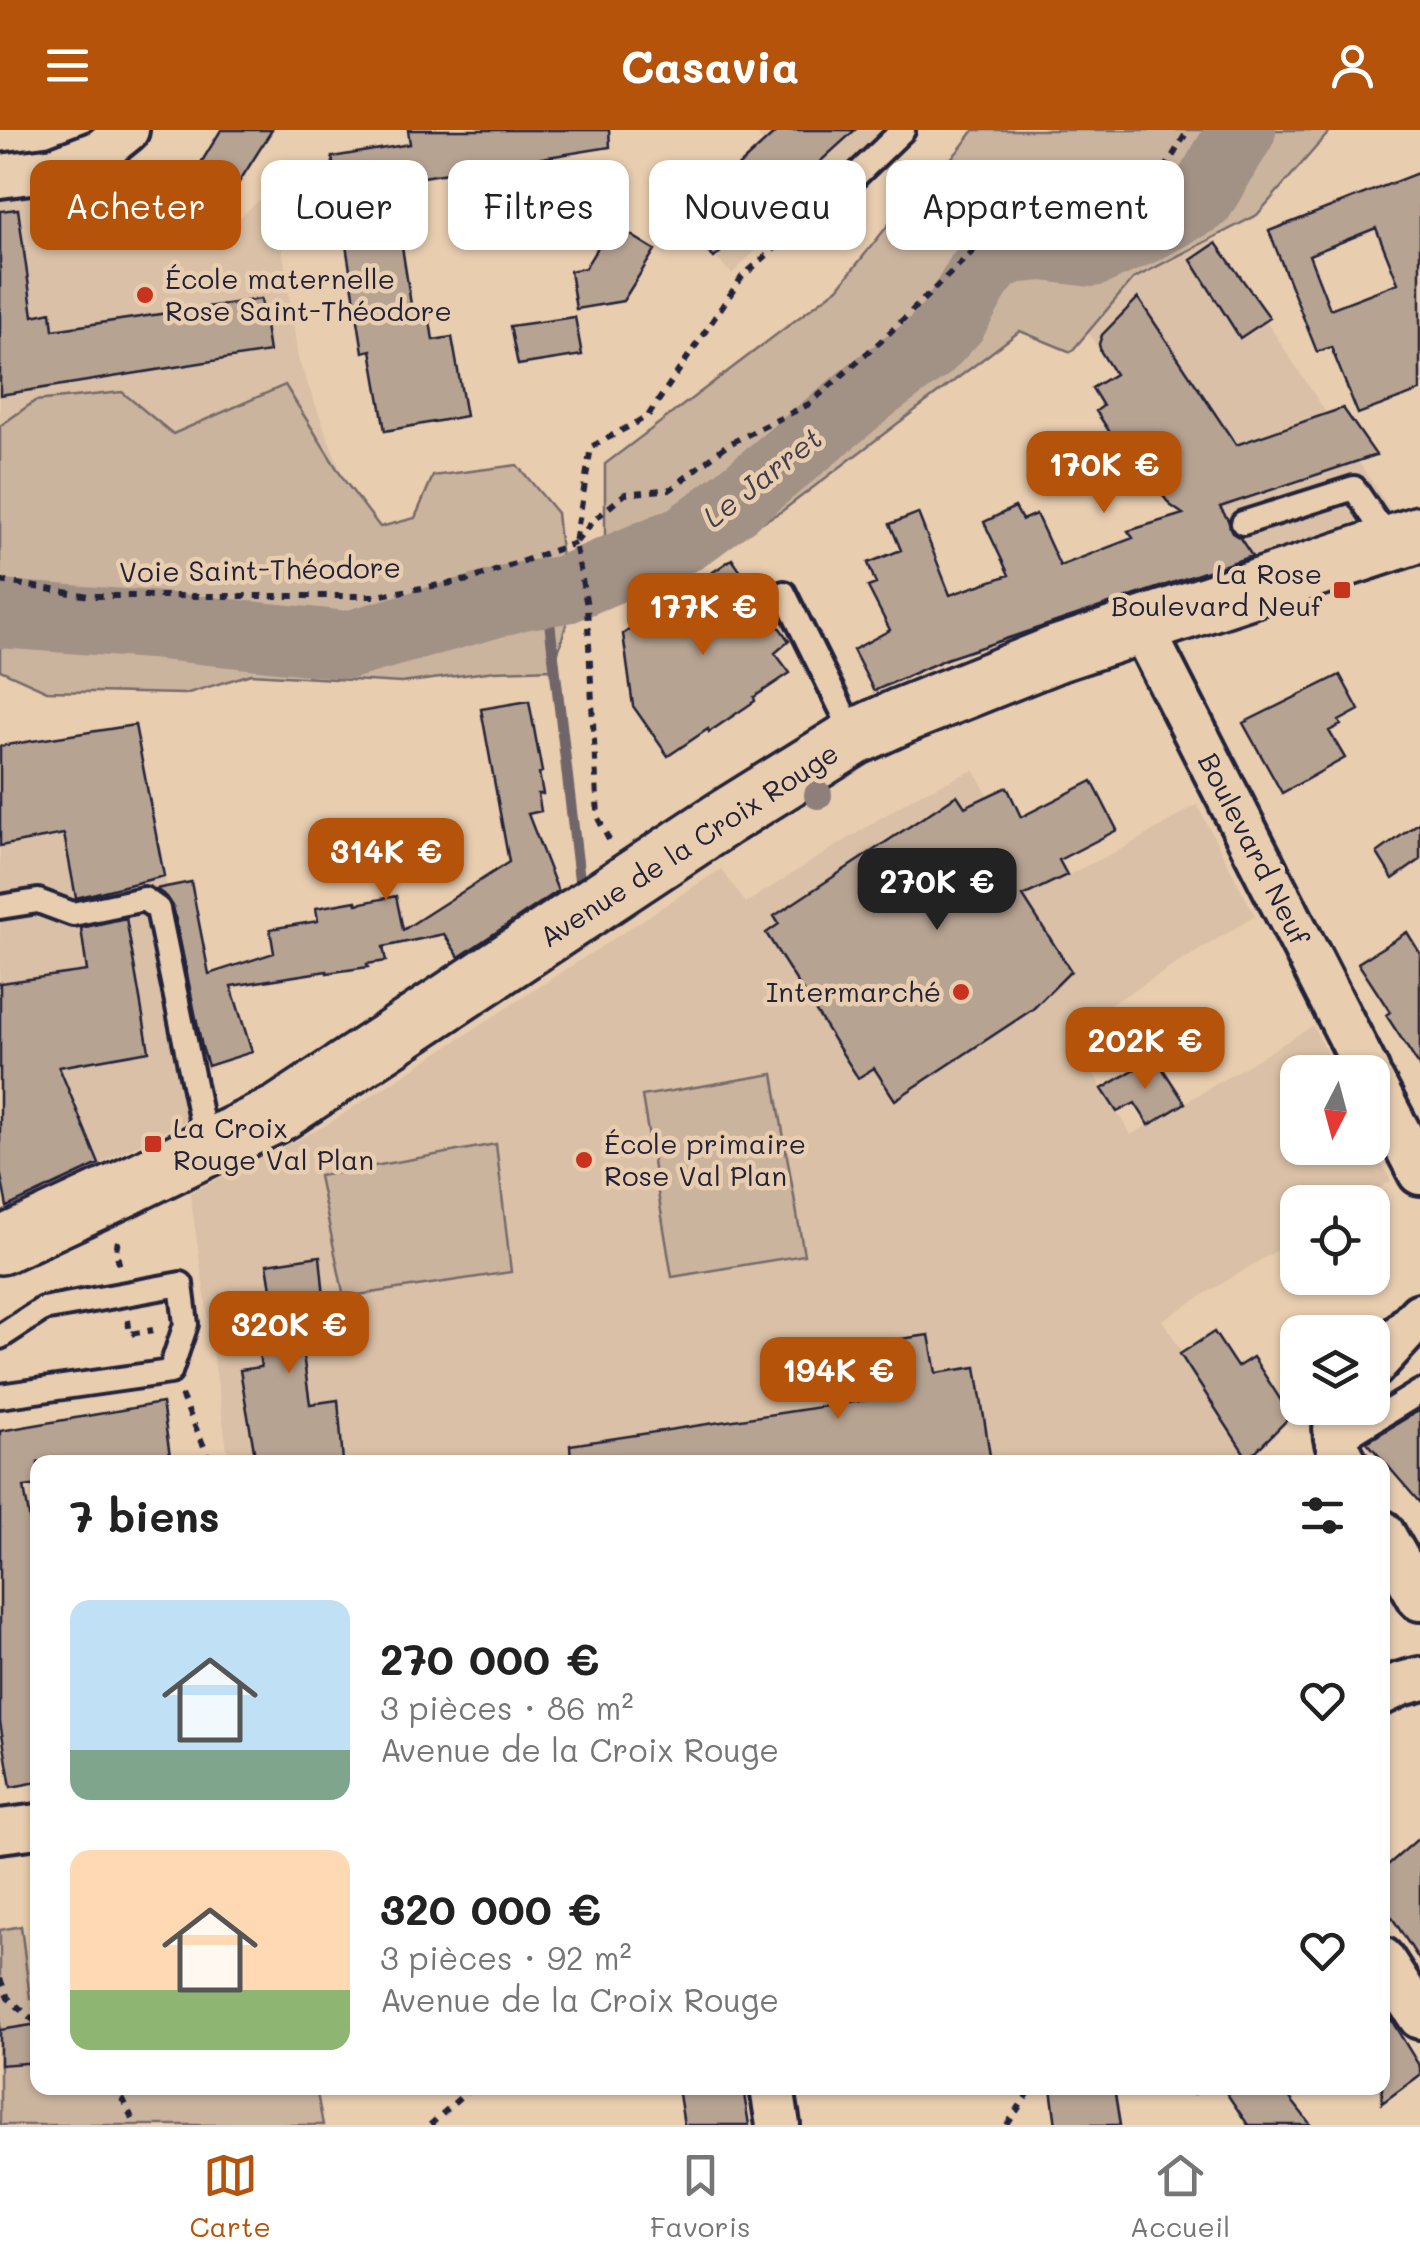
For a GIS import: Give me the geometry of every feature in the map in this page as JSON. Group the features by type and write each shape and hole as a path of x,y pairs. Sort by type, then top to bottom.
{"main road":[{"name":"Avenue de la Croix Rouge","path":"0,1246 281,1112 723,819 855,737 1056,654 1406,538"}],"street":[{"path":"0,176 54,169 101,151 127,130"},
{"name":"Boulevard Neuf","path":"1141,626 1359,1055"},
{"path":"1390,1116 1420,1173"},
{"path":"1390,1348 1420,1316"},
{"path":"1390,1546 1420,1599"},
{"path":"1390,1689 1420,1679"},
{"path":"0,1831 30,1827"},
{"path":"1390,1971 1420,2017"},
{"path":"773,2095 778,2125"}],"lane":[{"path":"866,166 903,130"},
{"path":"1243,523 1354,488 1406,538"},
{"path":"784,594 855,737"},
{"path":"0,907 38,901 73,914 144,898 158,908 208,1148"},
{"path":"0,1336 43,1308 181,1284 186,1324 170,1372 0,1396"},
{"path":"1339,1444 1420,1392"}],"path":[{"path":"576,543 594,520 626,494 671,488 727,445 810,404 979,245 1022,220 1117,210 1159,179 1188,130"},
{"path":"631,881 598,818 587,606 576,543 590,447 648,416 742,278 774,250"},
{"name":"Voie Saint-Théodore","path":"0,580 89,596 374,596 469,580 576,543"},
{"path":"170,1372 208,1455"},
{"path":"0,1978 8,1998 30,2017"},
{"path":"117,2095 135,2125"},
{"path":"430,2125 464,2095"},
{"path":"1006,2125 1027,2095"},
{"path":"1196,2095 1199,2100"}],"shaded area":[{"path":"764,130 885,130 853,160 745,160 764,143 758,135"},
{"path":"974,130 1331,130 1257,215 1133,279 1071,352 1020,331 782,511 636,592 605,536 605,464 838,288 886,228 886,250 1184,250 1184,160 949,160"},
{"name":"École maternelle Rose Saint-Théodore","path":"30,193 30,250 241,250 241,216 261,199 261,250 283,250 298,359 344,480 0,519 0,196"},
{"path":"1197,217 1390,510 1236,562 1063,293 1139,250 1184,250 1184,224"},
{"path":"708,250 756,250 732,274"},
{"path":"285,385 344,480 380,527 415,518 433,476 517,465 557,513 568,618 553,669 495,671 401,683 251,674 185,694 47,691 0,670 0,426 35,401 122,392 173,434"},
{"path":"135,725 210,1108 32,1194 32,1201 8,1213 0,1172 0,746"},
{"name":"École primaire Rose Val Plan","path":"974,770 1039,889 1124,848 1197,805 1255,916 1067,1031 1131,1135 1313,1026 1328,1055 1280,1055 1280,1165 1383,1165 1391,1181 1384,1185 1280,1185 1280,1248 1162,1320 1247,1455 228,1455 190,1193 325,1126 721,869 746,903 916,796"},
{"path":"773,1074 804,1255 672,1277 642,1096"},
{"path":"496,1144 511,1272 344,1297 319,1176"},
{"path":"21,1926 30,1998 30,2095 317,2095 323,2125 0,2125 0,1930"}],"building":[{"path":"221,130 272,130 241,179 241,160 203,160"},
{"path":"408,130 609,130 610,147 529,160 448,160 448,173 428,176 428,160 332,160 332,157 410,144"},
{"path":"778,130 855,130 822,160 745,160"},
{"path":"1420,172 1420,391 1358,414 1331,347 1317,352 1269,231","holes":["1376,228 1398,283 1330,309 1309,255"]},
{"path":"18,209 33,316 51,312 53,330 261,299 269,352 0,395 0,211"},
{"path":"629,234 649,250 655,250 623,301 576,309 570,271 585,268 596,250 629,250"},
{"path":"1216,243 1270,318 1240,338 1191,260"},
{"path":"347,250 403,250 412,311 428,308 433,340 452,337 466,416 385,431 371,350 363,352"},
{"path":"707,250 723,250 714,258"},
{"path":"1138,298 1236,445 1343,408 1376,455 1220,507 1232,533 1252,556 946,659 874,691 853,650 890,630 868,587 876,584 868,563 901,550 890,524 918,513 950,595 1009,575 984,522 1015,507 1022,520 1036,514 1060,566 1133,538 1128,531 1183,514 1170,505 1146,473 1133,468 1096,411 1103,406 1092,388 1115,374 1101,352 1102,335"},
{"path":"575,317 582,355 518,365 510,326"},
{"path":"732,559 789,641 775,653 790,673 754,697 755,701 668,756 633,706 623,634"},
{"path":"1340,675 1359,710 1329,731 1345,758 1282,793 1243,723"},
{"path":"529,701 543,794 538,794 541,811 528,814 558,891 459,957 444,934 383,947 386,961 367,964 368,967 231,986 252,1052 208,1066 173,906 156,889 191,882 209,974 274,953 270,929 318,921 316,908 396,896 403,930 509,862 481,709"},
{"path":"135,725 164,876 76,898 64,834 0,846 0,746"},
{"path":"1092,781 1117,830 1059,860 1067,875 1023,896 1071,971 1033,1009 895,1100 874,1068 858,1078 766,933 779,924 774,916 957,795 965,807 1007,787 1021,817"},
{"path":"1420,822 1420,860 1393,879 1377,853"},
{"path":"126,918 149,1051 59,1067 99,1164 7,1207 0,1171 0,983 87,971 81,928"},
{"path":"1407,932 1420,953 1420,1067 1358,963"},
{"path":"1155,1057 1185,1103 1149,1125 1135,1103 1117,1112 1102,1089"},
{"path":"320,1256 325,1307 297,1312 310,1404 338,1400 342,1455 255,1455 240,1370 261,1367 254,1318 275,1314 267,1264"},
{"path":"1214,1332 1237,1367 1253,1357 1280,1399 1282,1425 1252,1455 1245,1455 1180,1354"},
{"path":"929,1335 936,1373 976,1367 990,1455 571,1455 570,1445 866,1400 858,1345"},
{"path":"162,1403 170,1455 30,1455 30,1486 24,1487 30,1522 30,1783 11,1787 0,1722 0,1431"},
{"path":"1420,1410 1420,1503 1390,1468 1390,1455 1378,1455 1367,1442"},
{"path":"1420,1837 1420,1961 1390,1914 1390,1863"},
{"path":"1390,2018 1420,2067 1420,2075 1382,2103 1382,2095 1390,2095"},
{"path":"30,2025 30,2063 0,2065 0,2030"},
{"path":"679,2095 744,2095 749,2125 684,2125"},
{"path":"1052,2095 1115,2095 1120,2125 1056,2125"},
{"path":"1228,2095 1287,2095 1311,2125 1248,2125"}],"waterway":[{"name":"Le Jarret","path":"0,614 348,645 522,596 566,589 686,538 732,504 928,348 953,321 980,274 994,258 1011,250 1043,247 1093,253 1201,199 1242,130"},
{"path":"546,592 580,884"}],"place":[{"name":"École maternelle Rose Saint-Théodore","path":"145,295"},
{"name":"La Rose Boulevard Neuf","path":"1342,590"},
{"name":"Intermarché","path":"961,992"},
{"name":"La Croix Rouge Val Plan","path":"153,1144"},
{"name":"École primaire Rose Val Plan","path":"584,1160"}]}
